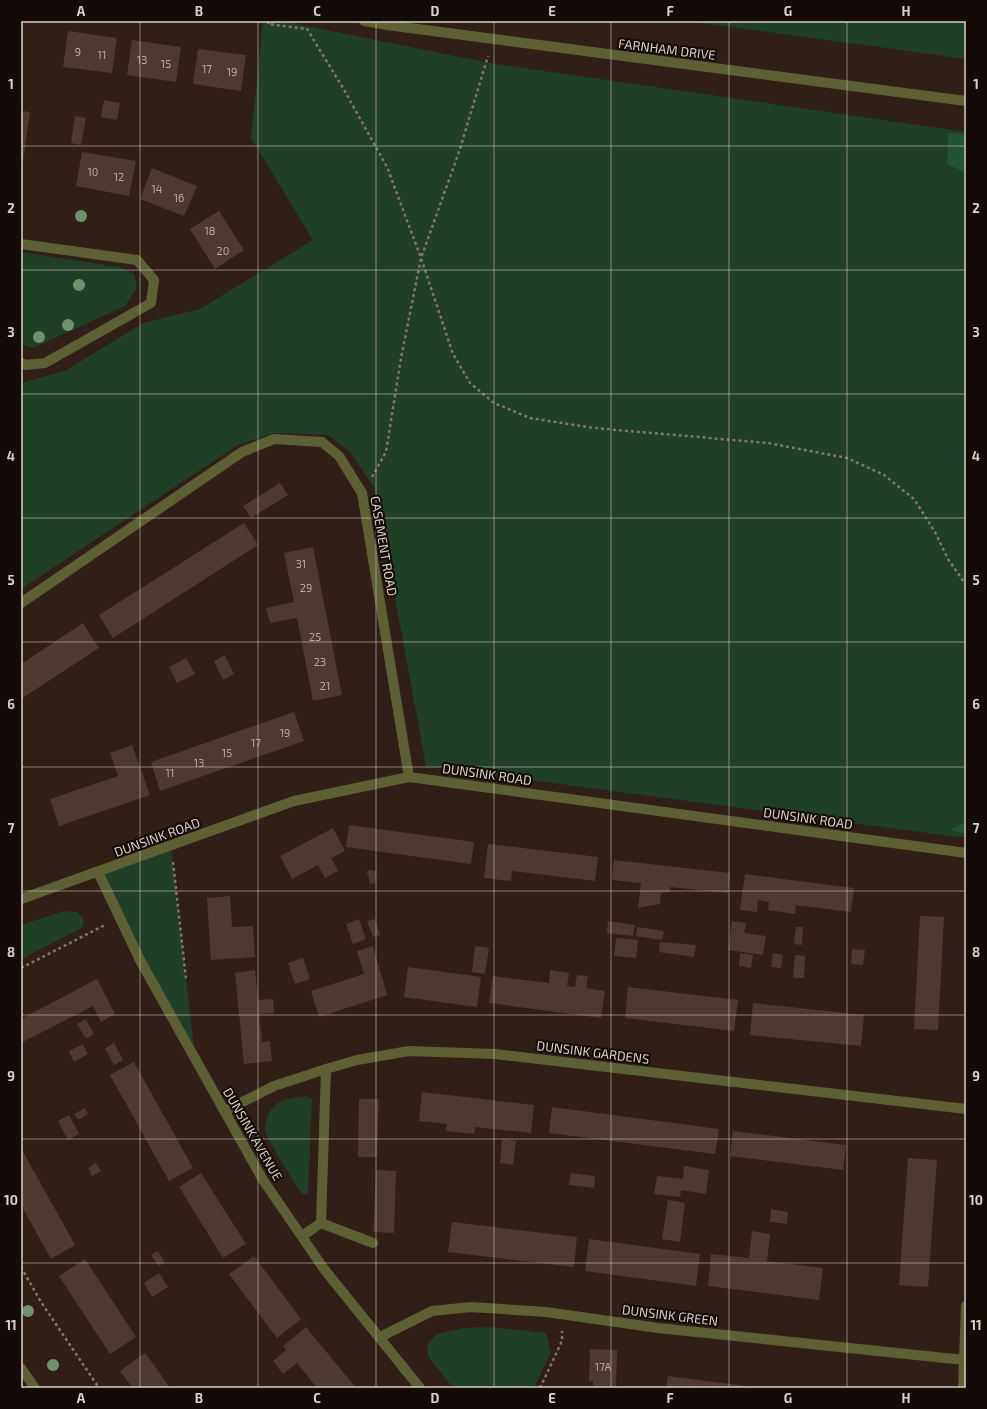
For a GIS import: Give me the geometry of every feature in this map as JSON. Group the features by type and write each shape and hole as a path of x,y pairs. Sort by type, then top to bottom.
{"street":[{"name":"FARNHAM DRIVE","path":"364,21 966,101"},
{"path":"21,244 137,260 154,280 151,303 45,363 26,365 21,363"},
{"name":"CASEMENT ROAD","path":"21,603 242,452 274,439 322,442 339,456 362,493 409,777"},
{"name":"DUNSINK ROAD","path":"21,898 98,872 294,801 409,777 966,853"},
{"name":"DUNSINK AVENUE","path":"98,872 141,962 263,1180 324,1269 420,1388"},
{"name":"DUNSINK GARDENS","path":"225,1111 274,1086 326,1069 357,1060 409,1051 495,1054 966,1109"},
{"path":"321,1222 326,1069"},
{"path":"302,1236 321,1222"},
{"path":"321,1222 373,1243"},
{"path":"963,1388 966,1306"},
{"name":"DUNSINK GREEN","path":"380,1337 432,1311 471,1307 563,1315 658,1328 964,1360"},
{"path":"21,1368 35,1388"}],"path":[{"path":"269,21 268,24 308,28 387,167 422,258 453,354 470,383 494,403 530,418 594,428 768,443 847,458 884,475 914,499 935,532 948,559 966,585"},
{"path":"362,493 386,452 401,358 422,258 459,152 494,39"},
{"path":"171,846 186,979"},
{"path":"21,968 120,917"},
{"path":"21,1267 41,1302 99,1388"},
{"path":"540,1388 562,1341 563,1315"}],"green space":[{"path":"263,21 282,21 489,63 966,132 966,837 426,766 375,489 350,452 328,435 274,433 238,445 21,589 21,383 65,371 143,323 200,309 313,240 251,138"},
{"path":"688,21 966,21 966,59"},
{"path":"948,133 966,134 966,173 947,164"},
{"path":"21,252 119,267 134,274 137,288 125,306 33,348 21,344"},
{"path":"966,821 966,834 951,830"},
{"path":"171,846 195,1056 99,872"},
{"path":"64,911 77,912 83,918 84,924 80,929 21,959 21,925"},
{"path":"306,1096 312,1099 308,1194 302,1194 266,1134 265,1124 270,1111 274,1106 285,1100"},
{"path":"490,1327 546,1333 551,1352 534,1388 453,1388 428,1356 427,1345 437,1334 464,1328"}],"building":[{"path":"68,31 117,38 112,73 63,67"},
{"path":"132,40 181,47 176,82 127,75"},
{"path":"198,49 246,55 241,91 193,84"},
{"path":"104,100 120,103 117,120 101,117"},
{"path":"21,111 30,112 22,169 21,169"},
{"path":"75,116 86,118 81,145 71,143"},
{"path":"82,152 136,161 129,196 76,186"},
{"path":"152,168 197,186 184,216 140,199"},
{"path":"219,211 244,250 215,269 190,229"},
{"path":"280,483 288,495 251,518 243,506"},
{"path":"244,523 258,545 113,638 99,615"},
{"path":"313,547 342,695 313,701 297,618 270,623 266,608 294,602 284,553"},
{"path":"83,623 99,648 21,699 21,664"},
{"path":"225,655 234,674 223,680 214,661"},
{"path":"186,658 195,674 177,683 169,667"},
{"path":"294,712 304,741 160,791 151,762"},
{"path":"132,745 150,795 59,826 50,799 118,776 110,753"},
{"path":"349,825 474,842 471,864 346,847"},
{"path":"333,828 345,851 331,858 338,871 325,878 318,865 292,879 280,856"},
{"path":"488,844 598,857 595,881 512,871 511,881 484,878"},
{"path":"614,860 730,873 728,893 670,887 670,892 661,893 660,904 638,908 641,883 612,880"},
{"path":"368,870 377,871 375,884 370,883 367,873"},
{"path":"745,874 854,888 851,912 796,905 795,914 768,910 769,902 758,900 757,912 740,910"},
{"path":"230,896 232,927 253,926 255,957 211,960 207,898"},
{"path":"920,916 944,917 938,1030 914,1029"},
{"path":"359,919 366,939 353,944 346,924"},
{"path":"375,919 380,935 373,937 367,921"},
{"path":"608,921 635,925 633,936 607,933"},
{"path":"732,921 746,923 744,933 766,936 763,955 728,950"},
{"path":"637,927 664,931 662,940 636,936"},
{"path":"796,927 803,927 802,945 794,944"},
{"path":"616,938 638,940 636,958 614,956"},
{"path":"660,942 696,945 694,957 659,952"},
{"path":"373,946 387,995 319,1017 311,991 364,974 357,951"},
{"path":"475,946 489,948 485,974 472,972"},
{"path":"852,949 865,950 863,965 851,964"},
{"path":"740,953 753,955 751,968 739,966"},
{"path":"773,953 783,955 781,968 771,967"},
{"path":"795,955 805,956 804,978 793,978"},
{"path":"303,958 310,979 295,984 288,963"},
{"path":"408,967 481,977 477,1007 404,997"},
{"path":"255,970 258,1000 273,999 274,1013 259,1014 262,1042 270,1041 272,1061 244,1064 235,973"},
{"path":"550,970 569,973 567,986 575,987 577,975 588,976 586,988 605,991 601,1018 489,1003 493,976 549,983"},
{"path":"97,979 115,1014 101,1022 93,1006 21,1043 21,1019"},
{"path":"628,987 738,1000 734,1031 625,1018"},
{"path":"753,1003 864,1015 861,1046 750,1035"},
{"path":"86,1019 94,1034 86,1039 77,1024"},
{"path":"114,1043 123,1060 114,1065 105,1048"},
{"path":"83,1044 88,1054 74,1062 69,1051"},
{"path":"134,1062 193,1168 169,1181 110,1075"},
{"path":"422,1092 534,1105 531,1133 475,1127 474,1134 446,1131 447,1124 419,1121"},
{"path":"359,1099 379,1099 377,1157 358,1157"},
{"path":"552,1107 719,1129 715,1154 549,1133"},
{"path":"85,1108 88,1114 78,1120 74,1114"},
{"path":"69,1115 79,1134 68,1140 58,1121"},
{"path":"733,1131 846,1145 843,1170 730,1156"},
{"path":"502,1139 516,1141 513,1165 500,1163"},
{"path":"21,1148 75,1245 51,1259 21,1205"},
{"path":"908,1158 937,1160 928,1287 899,1285"},
{"path":"96,1163 101,1171 92,1176 88,1168"},
{"path":"684,1166 709,1170 706,1194 681,1190 680,1197 654,1194 657,1176 683,1179"},
{"path":"376,1170 396,1171 394,1233 373,1232"},
{"path":"201,1173 246,1244 223,1258 179,1187"},
{"path":"571,1173 595,1176 594,1188 569,1185"},
{"path":"668,1200 685,1203 680,1242 662,1239"},
{"path":"771,1209 788,1212 787,1224 770,1222"},
{"path":"452,1222 577,1237 574,1267 448,1252"},
{"path":"752,1231 770,1234 767,1261 823,1268 819,1300 708,1286 711,1254 749,1258"},
{"path":"589,1239 700,1254 696,1286 585,1271"},
{"path":"158,1251 165,1262 159,1266 151,1255"},
{"path":"254,1256 301,1319 277,1338 229,1274"},
{"path":"85,1259 136,1337 110,1354 59,1276"},
{"path":"159,1273 168,1287 152,1297 144,1283"},
{"path":"306,1327 356,1388 317,1388 297,1363 283,1374 273,1361 286,1350 283,1346"},
{"path":"590,1349 617,1350 616,1388 593,1388 593,1381 589,1381"},
{"path":"145,1353 170,1388 133,1388 120,1371"},
{"path":"668,1376 754,1387 754,1388 666,1388"}]}
